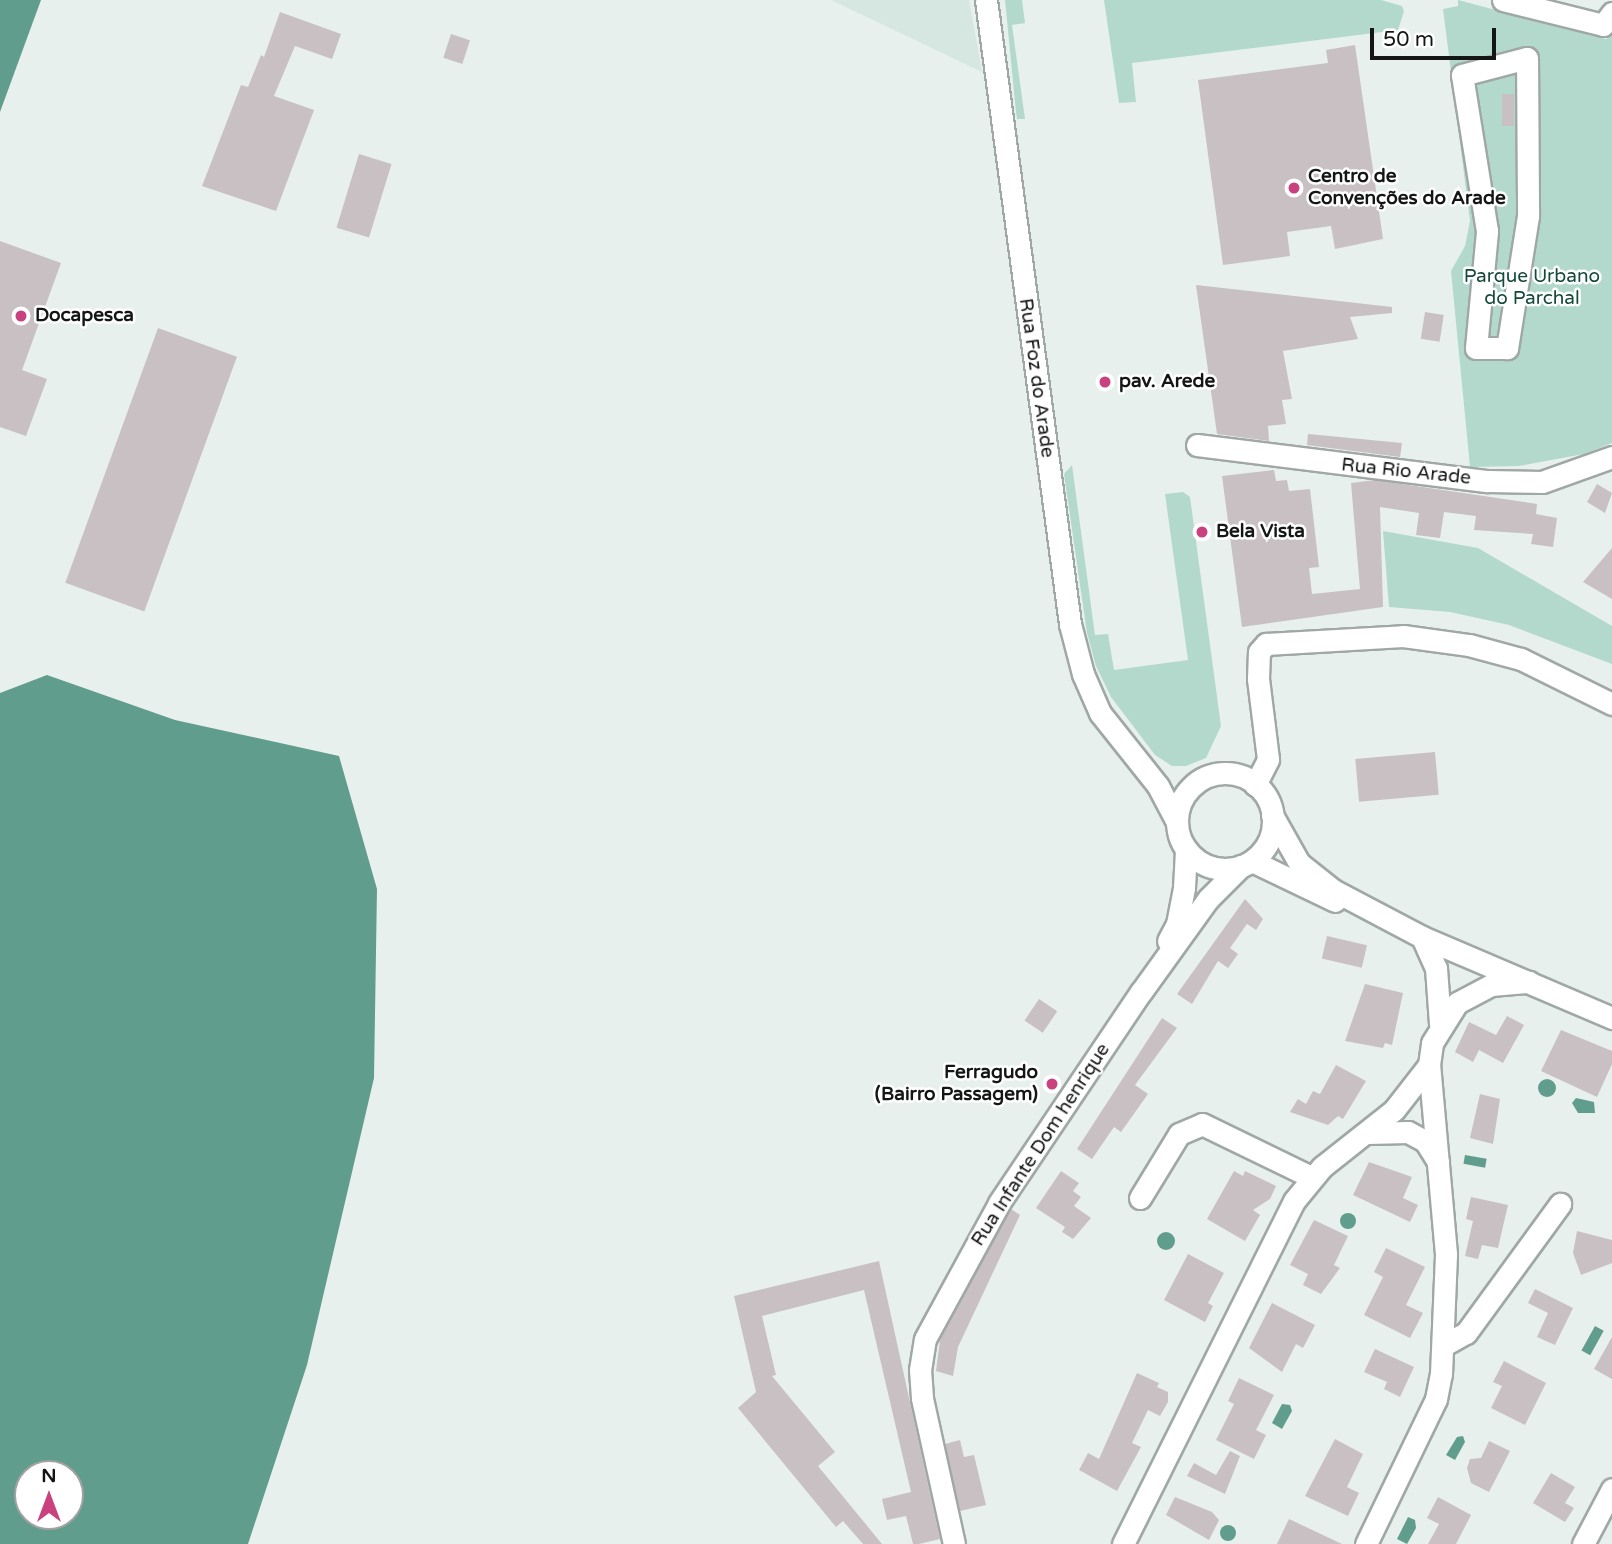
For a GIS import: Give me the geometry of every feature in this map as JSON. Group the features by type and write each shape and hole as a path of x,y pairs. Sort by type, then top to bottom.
{"street":[{"name":"Rua Foz do Arade","path":"986,0 1070,624 1083,674 1100,712 1158,786 1177,822 1186,849 1177,924 1141,992"},
{"path":"1511,1 1604,25 1612,13"},
{"path":"1527,58 1528,216 1507,348 1476,348 1487,231 1462,75 1527,58"},
{"name":"Rua Rio Arade","path":"1197,445 1488,481 1542,482 1612,457"},
{"path":"1255,785 1268,760 1258,679 1259,652 1266,644 1403,636 1469,645 1521,659 1612,704"},
{"name":"Rua Foz do Arade","path":"1126,743 1169,777 1195,784"},
{"path":"1177,822 1182,801 1195,784 1227,774 1255,785 1299,863 1376,916"},
{"path":"1141,992 1208,899 1269,839 1272,815"},
{"path":"1186,849 1211,867 1246,863 1611,1017"},
{"path":"1366,1544 1436,1399 1444,1345 1446,1254 1429,1065 1440,1024 1436,968 1422,937"},
{"path":"1440,1024 1457,1003 1491,985 1529,982"},
{"name":"Rua Infante Dom henrique","path":"954,1544 922,1398 920,1370 925,1339 999,1203 1141,992"},
{"path":"1123,1544 1294,1201 1311,1177 1394,1110 1429,1065"},
{"path":"1140,1198 1179,1134 1202,1124 1311,1177"},
{"path":"1368,1133 1408,1132 1425,1141 1439,1164"},
{"path":"1444,1345 1466,1334 1560,1204"},
{"path":"1583,1544 1612,1489"}],"shaded area":[{"path":"0,0 41,0 0,112"},
{"path":"831,0 969,0 982,72"},
{"path":"47,675 175,720 339,756 377,889 374,1078 307,1365 248,1544 0,1544 0,693"},
{"path":"1547,1079 1553,1082 1556,1088 1553,1094 1547,1097 1541,1094 1538,1088 1541,1082"},
{"path":"1576,1098 1594,1102 1595,1113 1578,1113 1572,1103"},
{"path":"1465,1155 1487,1159 1485,1168 1463,1164"},
{"path":"1348,1213 1354,1215 1354,1227 1348,1229 1342,1227 1340,1221 1342,1215"},
{"path":"1162,1232 1170,1232 1175,1241 1173,1248 1162,1250 1157,1245 1157,1237"},
{"path":"1595,1326 1604,1331 1590,1355 1581,1350"},
{"path":"1282,1404 1290,1405 1292,1411 1282,1429 1272,1423"},
{"path":"1463,1436 1465,1442 1455,1460 1446,1455 1457,1437"},
{"path":"1408,1517 1415,1520 1416,1528 1407,1544 1397,1539"},
{"path":"1228,1525 1236,1533 1228,1541 1220,1533"}],"green space":[{"path":"1005,0 1022,0 1025,23 1012,25 1025,119 1017,119"},
{"path":"1104,0 1381,0 1402,6 1404,11 1398,30 1132,63 1136,102 1119,103"},
{"name":"Parque Urbano do Parchal","path":"1458,0 1606,39 1612,36 1612,443 1584,454 1519,466 1470,467 1451,271 1465,246 1470,221 1443,9 1458,6"},
{"path":"1072,465 1095,635 1108,634 1114,670 1188,660 1165,494 1183,492 1190,497 1221,726 1206,758 1186,766 1172,766 1155,755 1111,697 1096,666 1087,633 1064,474"},
{"path":"1383,531 1478,548 1612,626 1612,664 1509,625 1450,612 1389,607"}],"building":[{"path":"280,12 341,34 332,59 295,46 274,96 314,110 276,211 202,186 241,85 248,87 261,55 264,57"},
{"path":"451,34 470,40 462,64 443,58"},
{"name":"Centro de Convenções do Arade","path":"1355,45 1383,239 1335,249 1331,226 1287,232 1290,256 1223,265 1198,80 1328,63 1326,50"},
{"path":"1502,94 1514,94 1514,126 1502,126"},
{"path":"359,154 392,164 369,238 336,228"},
{"name":"Docapesca","path":"0,241 61,263 22,370 47,379 26,436 0,427"},
{"path":"1196,285 1392,307 1392,313 1350,317 1358,339 1283,351 1292,399 1282,400 1286,424 1268,426 1269,441 1217,434"},
{"path":"1425,312 1444,315 1440,342 1421,339"},
{"path":"158,328 237,357 144,611 65,583"},
{"path":"1308,434 1402,443 1400,457 1307,445"},
{"path":"1274,470 1276,481 1287,480 1289,491 1310,489 1319,567 1309,568 1312,594 1360,589 1351,483 1375,480 1537,504 1536,514 1557,518 1553,547 1531,544 1533,534 1474,530 1476,516 1444,512 1440,538 1416,535 1419,513 1380,507 1383,607 1242,627 1222,476"},
{"path":"1597,484 1612,493 1605,513 1587,502"},
{"path":"1612,548 1612,599 1583,582"},
{"path":"1435,752 1439,795 1359,802 1355,759"},
{"path":"1245,899 1263,919 1256,930 1247,924 1230,948 1238,954 1228,968 1218,961 1192,1004 1177,994"},
{"path":"1327,936 1367,945 1362,968 1322,958"},
{"path":"1365,984 1403,993 1392,1045 1385,1043 1383,1048 1345,1041"},
{"path":"1039,999 1057,1011 1043,1033 1024,1021"},
{"path":"1507,1016 1524,1025 1503,1063 1479,1050 1473,1062 1455,1052 1469,1022 1496,1035"},
{"path":"1162,1018 1177,1028 1135,1085 1148,1094 1121,1132 1114,1127 1092,1159 1077,1149"},
{"path":"1561,1030 1612,1051 1612,1064 1597,1097 1541,1071"},
{"path":"1336,1065 1366,1081 1343,1119 1338,1116 1328,1125 1290,1112 1298,1099 1306,1104 1313,1091 1320,1094"},
{"path":"1480,1094 1500,1099 1493,1144 1470,1138"},
{"path":"1369,1162 1412,1177 1403,1198 1418,1205 1410,1222 1353,1195"},
{"path":"1061,1171 1079,1183 1073,1191 1081,1197 1074,1206 1091,1218 1073,1239 1062,1232 1065,1227 1036,1208"},
{"path":"1234,1171 1243,1176 1245,1171 1276,1186 1270,1199 1253,1210 1260,1215 1245,1241 1207,1219"},
{"path":"1471,1197 1508,1205 1498,1248 1482,1245 1478,1259 1465,1256 1473,1221 1466,1219"},
{"path":"1011,1209 1020,1215 958,1347 953,1376 936,1371 940,1340"},
{"path":"1314,1220 1348,1236 1334,1265 1340,1268 1321,1294 1303,1285 1308,1274 1290,1265"},
{"path":"1577,1231 1612,1240 1612,1263 1581,1275 1573,1253"},
{"path":"1386,1248 1425,1267 1406,1305 1423,1313 1410,1338 1364,1315 1383,1277 1374,1272"},
{"path":"1188,1254 1224,1273 1208,1303 1213,1306 1205,1322 1164,1300"},
{"path":"879,1261 940,1539 919,1544 913,1544 906,1516 887,1520 882,1499 911,1492 864,1290 762,1316 776,1375 772,1376 835,1452 818,1466 882,1544 863,1544 843,1521 836,1527 738,1408 756,1392 734,1296"},
{"path":"1535,1289 1573,1308 1555,1345 1537,1337 1548,1313 1528,1303"},
{"path":"1272,1303 1315,1325 1303,1348 1296,1344 1282,1372 1249,1348"},
{"path":"1612,1337 1612,1379 1594,1369"},
{"path":"1375,1349 1414,1367 1400,1397 1384,1389 1387,1382 1364,1372"},
{"path":"1504,1361 1546,1383 1525,1425 1491,1408 1502,1386 1493,1382"},
{"path":"1137,1373 1159,1383 1157,1387 1168,1392 1168,1402 1160,1416 1148,1410 1132,1443 1141,1447 1117,1491 1079,1470 1088,1453 1099,1459"},
{"path":"1239,1378 1274,1395 1256,1430 1266,1435 1254,1459 1216,1440 1234,1404 1228,1401"},
{"path":"1335,1439 1363,1454 1347,1487 1359,1493 1348,1516 1305,1496"},
{"path":"960,1440 964,1457 974,1455 986,1505 960,1511 945,1444"},
{"path":"1489,1441 1510,1451 1489,1492 1471,1483 1467,1468 1470,1459 1481,1458"},
{"path":"1230,1451 1240,1456 1225,1494 1187,1476 1194,1463 1216,1475"},
{"path":"1551,1473 1575,1487 1565,1503 1574,1508 1565,1522 1533,1503"},
{"path":"1175,1497 1212,1512 1219,1520 1209,1540 1166,1515"},
{"path":"1438,1497 1471,1515 1456,1544 1428,1544 1439,1524 1427,1518"},
{"path":"1289,1519 1342,1544 1277,1544"}],"place":[{"name":"Centro de Convenções do Arade","path":"1294,188"},
{"name":"Docapesca","path":"21,316"},
{"name":"pav. Arede","path":"1105,382"},
{"name":"Bela Vista","path":"1202,532"},
{"name":"Ferragudo (Bairro Passagem)","path":"1052,1084"}]}
